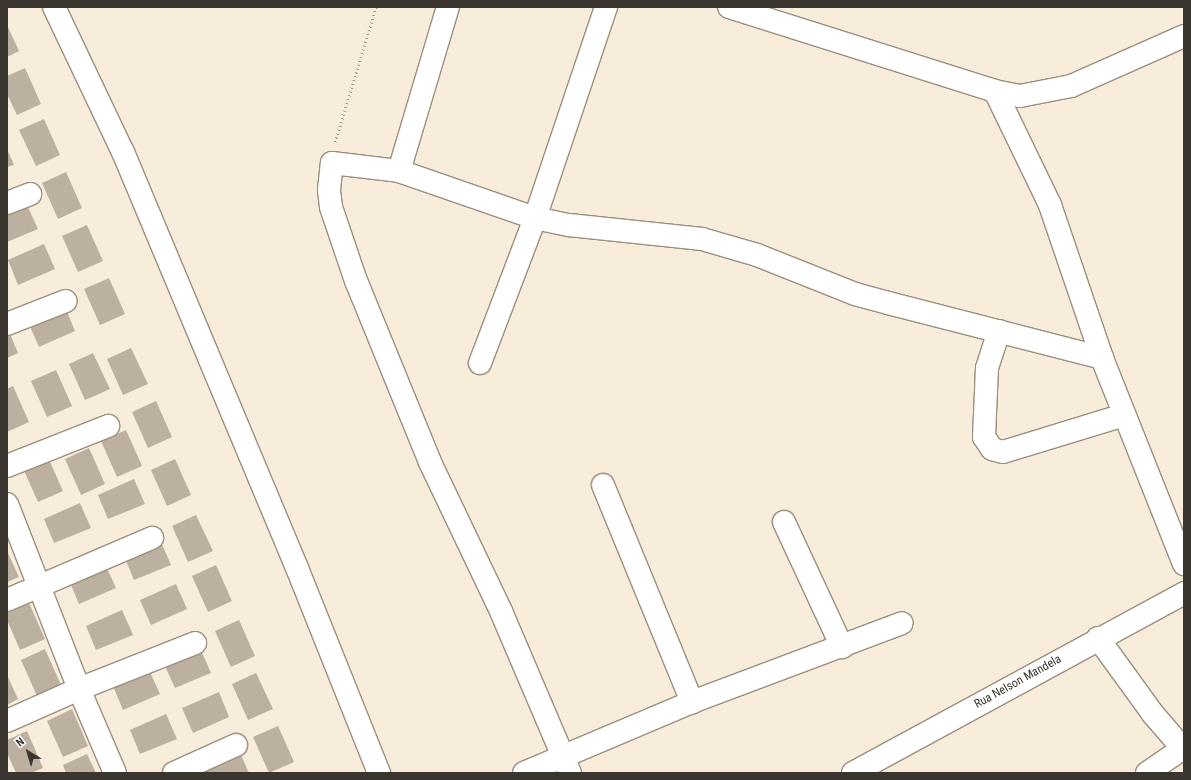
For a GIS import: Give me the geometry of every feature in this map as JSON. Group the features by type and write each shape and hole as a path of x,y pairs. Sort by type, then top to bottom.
{"street":[{"path":"54,7 129,167 297,568 370,771"},
{"path":"398,171 448,7"},
{"path":"480,363 535,218 606,7"},
{"path":"729,7 995,91 1020,96 1071,86 1184,36"},
{"path":"995,91 1050,205 1102,358 1184,564"},
{"path":"567,765 501,611 430,462 356,281 331,207 329,190 332,163 398,171 535,218 569,225 702,239 756,255 855,294 1102,358"},
{"path":"7,203 30,194"},
{"path":"7,324 66,301"},
{"path":"999,331 987,368 984,437 992,448 1003,452 1124,415"},
{"path":"7,466 108,426"},
{"path":"603,485 692,702"},
{"path":"7,504 79,689 115,773"},
{"path":"784,522 842,647"},
{"path":"7,600 152,538"},
{"name":"Rua Nelson Mandela","path":"853,773 1098,638 1184,593"},
{"path":"524,773 567,765 692,702 842,647 902,623"},
{"path":"1098,638 1183,750 1147,773"},
{"path":"7,721 79,689 195,643"},
{"path":"174,773 236,744"}],"path":[{"path":"332,163 337,132 376,7"}],"building":[{"path":"7,25 19,51 7,57"},
{"path":"25,68 41,104 17,115 7,94 7,76"},
{"path":"44,119 60,155 36,166 19,130"},
{"path":"7,149 14,165 7,167"},
{"path":"66,172 82,208 58,219 42,183"},
{"path":"27,205 38,229 7,242 7,213"},
{"path":"87,225 103,261 78,272 62,236"},
{"path":"44,244 55,269 18,285 8,260"},
{"path":"109,278 125,314 100,325 84,289"},
{"path":"65,307 75,331 39,347 28,322"},
{"path":"7,327 18,353 7,358"},
{"path":"131,348 148,384 123,395 107,359"},
{"path":"93,353 110,389 85,400 69,364"},
{"path":"56,370 72,406 47,417 31,381"},
{"path":"13,386 29,422 7,432 7,389"},
{"path":"156,401 172,437 148,448 132,412"},
{"path":"126,430 142,466 117,477 101,441"},
{"path":"89,448 105,484 81,495 65,459"},
{"path":"47,455 63,491 38,502 22,466"},
{"path":"175,459 191,495 167,506 151,470"},
{"path":"134,479 145,504 108,519 98,495"},
{"path":"80,503 91,528 54,543 44,519"},
{"path":"196,515 213,551 188,562 172,526"},
{"path":"160,540 171,565 134,580 124,556"},
{"path":"7,551 19,577 7,582"},
{"path":"105,564 116,588 79,604 69,580"},
{"path":"216,565 232,601 208,612 192,576"},
{"path":"176,584 187,609 151,625 140,600"},
{"path":"29,603 45,639 20,650 7,620 7,613"},
{"path":"122,610 133,635 96,650 86,626"},
{"path":"239,620 255,656 231,667 215,631"},
{"path":"200,648 211,673 175,688 164,664"},
{"path":"45,649 61,685 37,696 21,660"},
{"path":"149,670 160,694 123,710 113,686"},
{"path":"256,673 273,709 248,720 232,684"},
{"path":"7,675 18,699 7,705"},
{"path":"219,692 229,717 193,733 182,708"},
{"path":"72,709 88,746 63,757 47,721"},
{"path":"166,714 177,739 140,754 130,730"},
{"path":"278,726 294,762 269,773 253,737"},
{"path":"27,731 43,768 31,773 16,773 7,753 7,740"},
{"path":"87,754 96,773 66,773 63,765"},
{"path":"241,755 249,773 206,773 205,770"}]}
